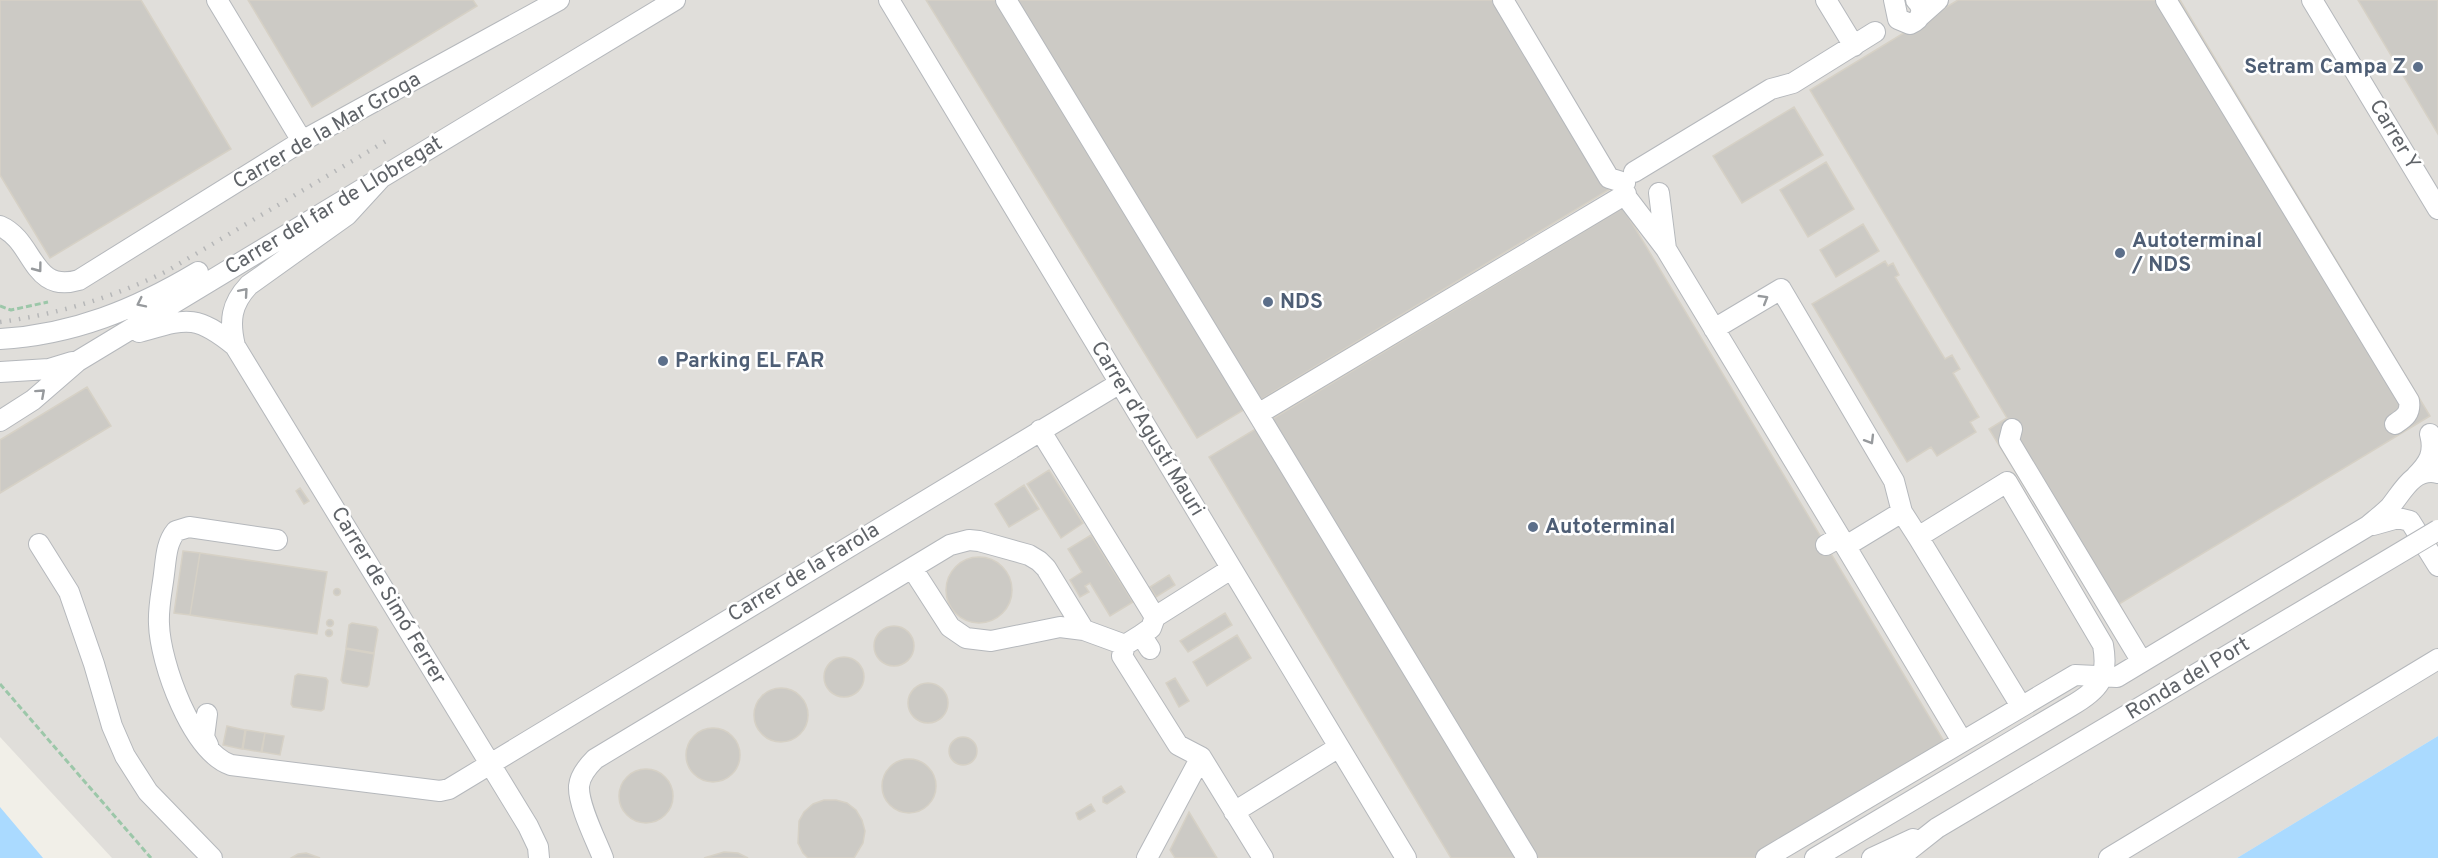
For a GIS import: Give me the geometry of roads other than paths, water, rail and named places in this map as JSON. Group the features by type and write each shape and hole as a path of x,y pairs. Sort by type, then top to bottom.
{"street":[{"path":"217,0 302,141"},
{"name":"Carrer del far de Llobregat","path":"0,421 33,400 78,361 675,0"},
{"name":"Carrer d'Agustí Mauri","path":"889,0 1406,858"},
{"path":"1006,0 1527,858"},
{"path":"1503,0 1609,178 1628,187 1714,329 1811,505 1962,741"},
{"path":"1826,0 1854,46"},
{"path":"1258,414 1628,187 1670,151 1771,89 1793,83 1875,32 1908,6 1938,0"},
{"path":"2166,0 2409,401 2409,412 2406,417 2395,424"},
{"name":"Carrer Y","path":"2312,0 2438,209"},
{"name":"Carrer de la Mar Groga","path":"0,226 14,234 46,278 63,283 79,280 302,141 548,3"},
{"path":"1666,249 1660,190 1661,161 1670,151"},
{"path":"1645,170 1656,176 1660,190 1657,198 1648,205 1636,205 1628,187 1645,170"},
{"path":"235,346 230,318 239,296 249,285 347,215 380,179"},
{"path":"0,339 60,332 122,312 174,286 296,214 342,201"},
{"path":"1714,329 1780,289 1894,481 1902,512 2021,706"},
{"path":"115,339 188,320 202,322 235,346"},
{"name":"Carrer de Simó Ferrer","path":"235,346 528,826 538,853"},
{"path":"0,372 49,369 78,361"},
{"name":"Carrer de la Farola","path":"211,753 231,765 433,792 449,789 1119,383"},
{"path":"2012,429 2009,441 2142,662"},
{"path":"1040,430 1155,616"},
{"path":"1766,858 2075,675 2117,677 2368,526 2385,511 2429,462 2432,454 2430,433"},
{"path":"2438,473 2430,471 2410,482 2403,507 2438,566"},
{"path":"1815,858 2088,697 2099,686 2103,676 2106,661 2103,645 2007,482 1918,537"},
{"path":"1837,543 1902,512"},
{"path":"2368,526 2398,518 2410,521"},
{"path":"211,753 178,700 161,642 160,604 168,543 176,531 189,527 277,540"},
{"name":"Ronda del Port","path":"1937,828 2438,530"},
{"path":"603,858 580,799 579,787 587,767 596,759 950,545 969,540 1029,555 1046,568 1084,630"},
{"path":"39,544 69,592 94,664 112,726 125,756 148,792 212,858"},
{"path":"912,568 950,627 966,638 991,641 1060,627 1084,630 1138,643"},
{"path":"1231,569 1155,616 1151,628 1122,656 1178,745 1201,757 1263,858"},
{"path":"2109,858 2438,659"},
{"path":"207,714 204,737 211,753"},
{"path":"1234,812 1339,747"},
{"path":"1147,858 1201,757"},
{"path":"1872,858 1937,828"},
{"path":"1899,858 1937,828"}],"water":[{"path":"2438,736 2438,858 2237,858"},
{"path":"0,807 43,858 0,858"}],"railway":[{"path":"0,322 86,303 127,289 167,271 386,141"}],"place":[{"name":"Setram Campa Z","path":"2418,67"},
{"name":"Autoterminal / NDS","path":"2120,253"},
{"name":"NDS","path":"1268,302"},
{"name":"Parking EL FAR","path":"663,361"},
{"name":"Autoterminal","path":"1533,527"}]}
